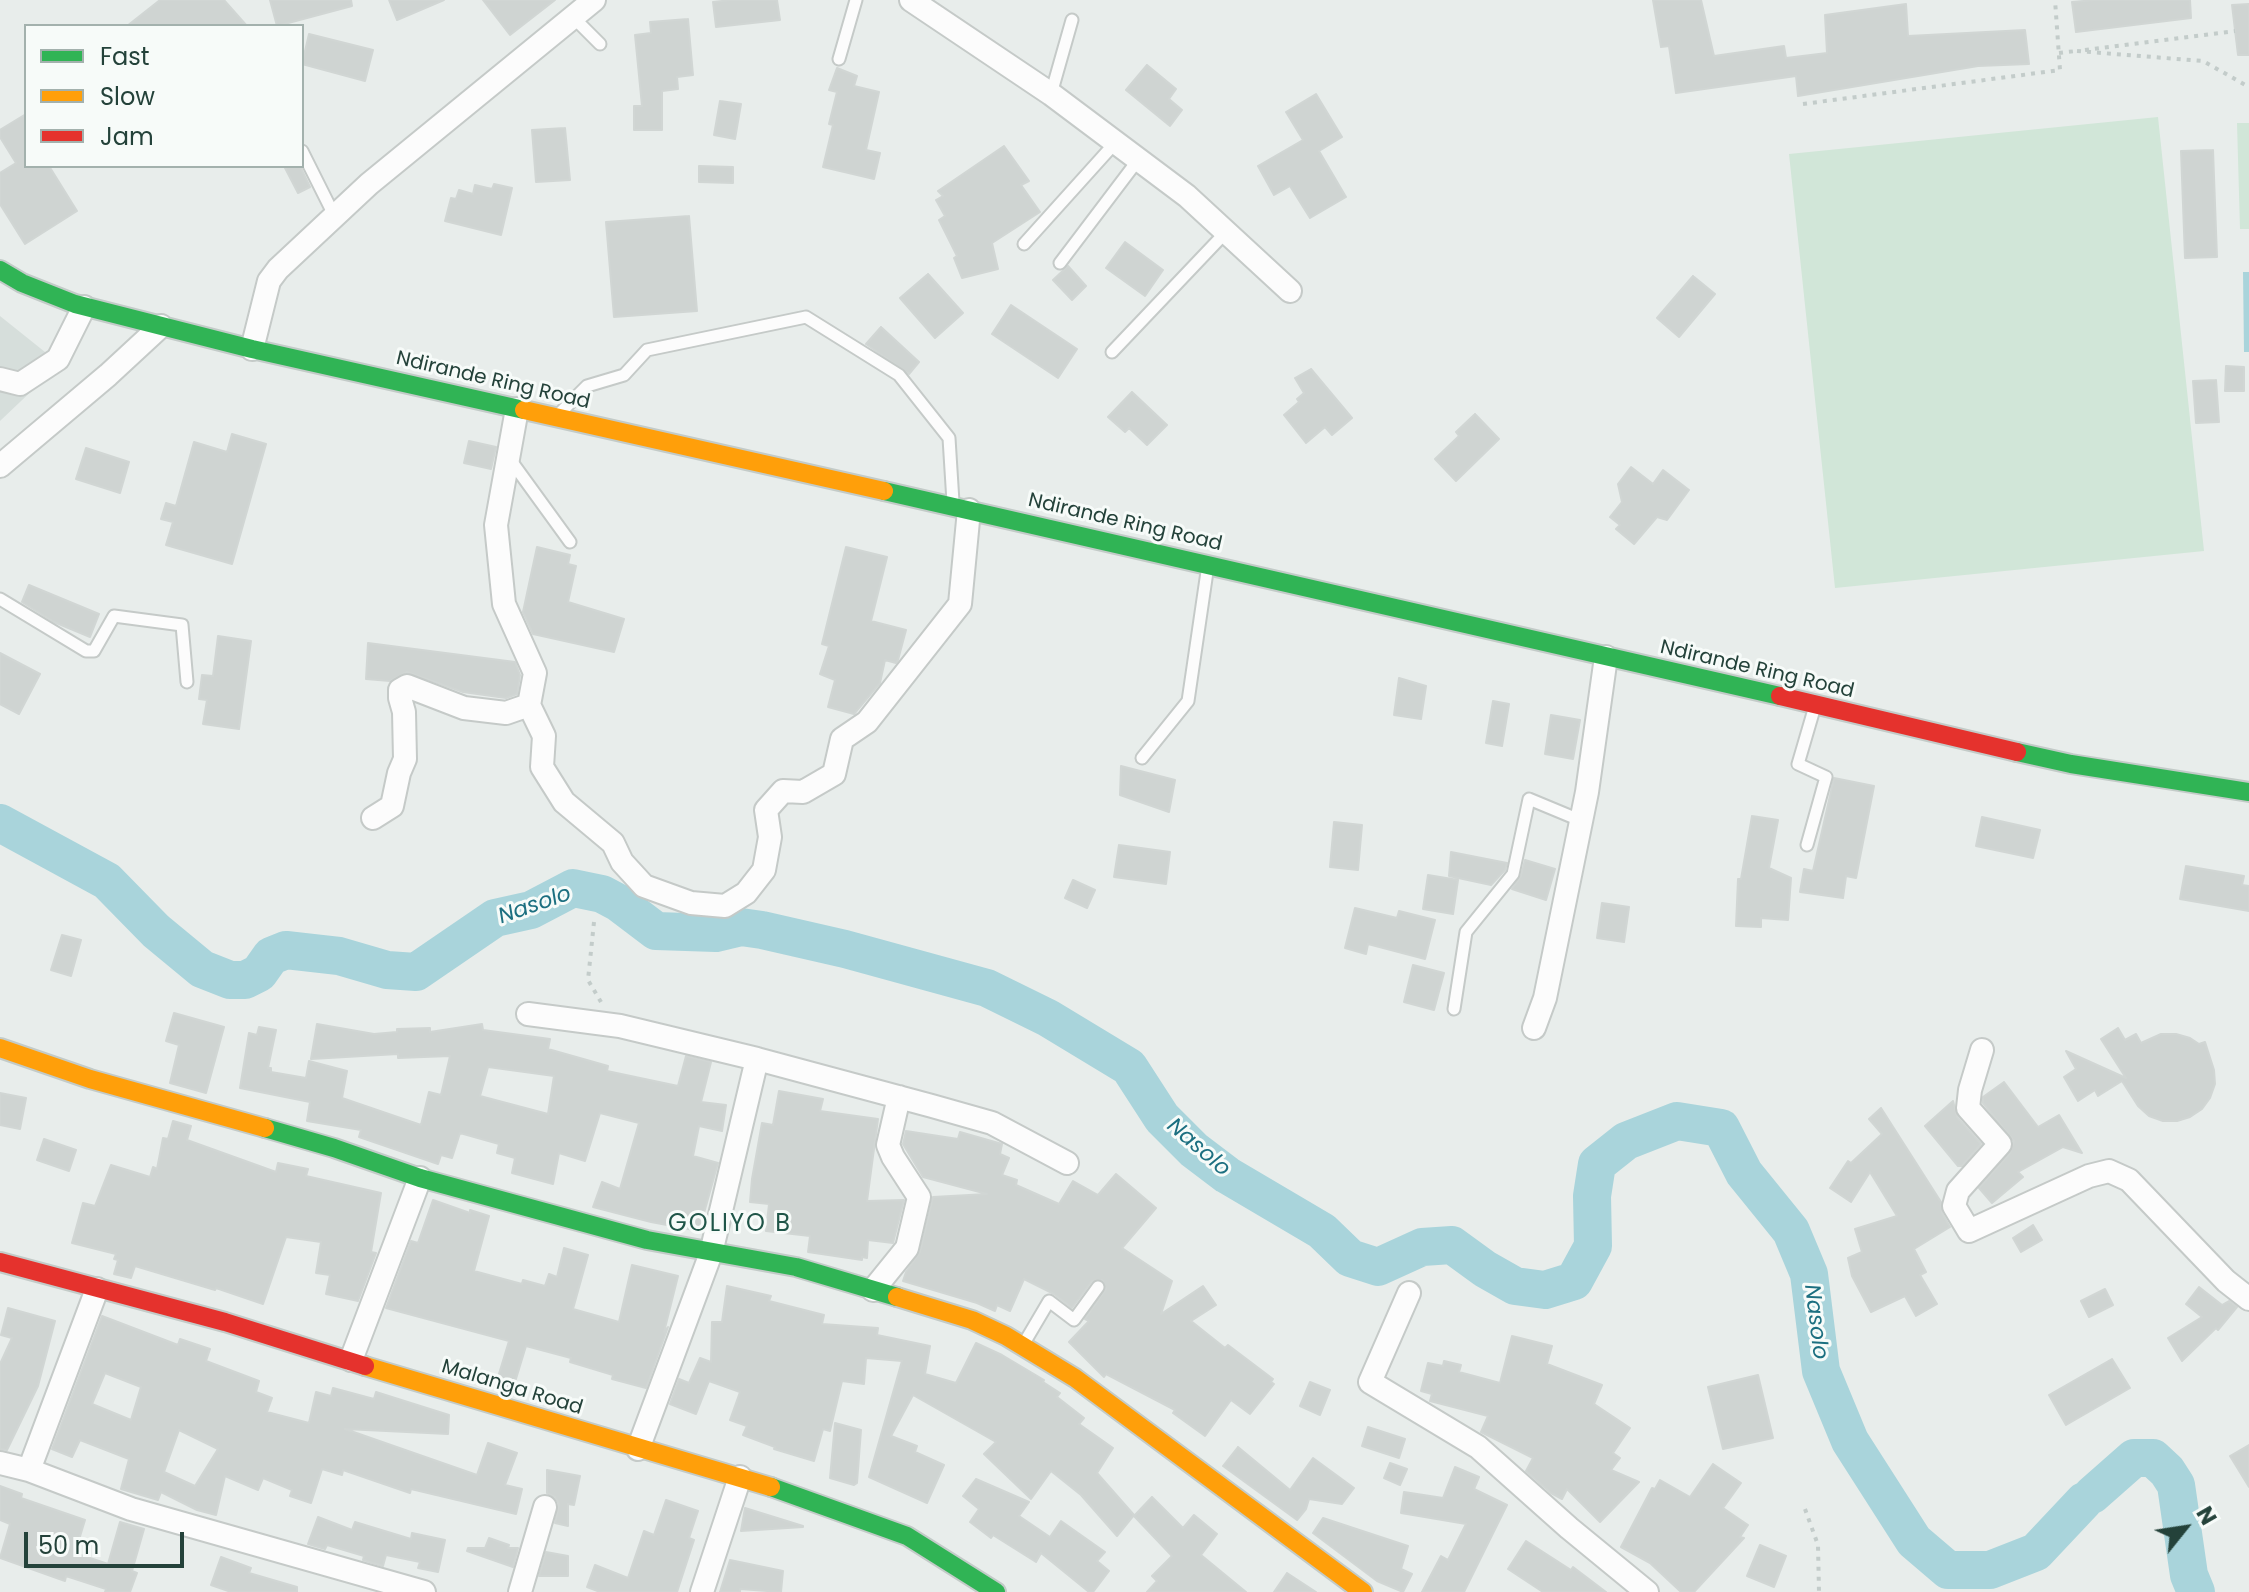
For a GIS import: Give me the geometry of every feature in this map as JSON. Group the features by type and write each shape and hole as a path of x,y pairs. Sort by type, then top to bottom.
{"street":[{"path":"252,349 269,281 278,269 334,215 594,0"},
{"path":"911,0 1051,94 1187,196 1290,291"},
{"name":"Ndirande Ring Road","path":"0,270 22,283 84,307 252,349 1209,564 2071,764 2249,792"},
{"path":"1,380 20,384 58,359 84,307"},
{"path":"0,466 161,326"},
{"path":"517,409 496,525 504,604 535,673 529,705 544,736 542,767 564,802 613,843 622,862 644,886 691,903 725,906 746,893 764,870 770,837 766,810 783,791 803,792 834,774 842,739 867,722 960,604 961,508"},
{"path":"1534,1028 1545,998 1582,821 1606,657"},
{"path":"373,818 392,806 405,759 400,690 407,686 464,708 506,713 529,705"},
{"path":"528,1014 620,1026 899,1097 992,1123 1067,1163"},
{"path":"0,1048 90,1079 334,1148 420,1178 647,1240 796,1267 972,1320 1023,1345 1075,1378 1363,1592"},
{"path":"1982,1050 1968,1108 2000,1144 1958,1191 1954,1206 1969,1231 2089,1176 2109,1171 2129,1180 2226,1281 2249,1299"},
{"path":"638,1449 711,1253 757,1059"},
{"path":"873,1290 907,1248 919,1197 888,1145 899,1097"},
{"path":"351,1360 420,1178"},
{"name":"Malanga Road","path":"0,1262 206,1317 446,1392 740,1477 907,1536 996,1592"},
{"path":"29,1470 97,1289"},
{"path":"1409,1293 1370,1382 1478,1447 1647,1592"},
{"path":"0,1463 29,1470 131,1509 424,1592"},
{"path":"702,1592 740,1477"},
{"path":"520,1592 545,1507"}],"lane":[{"path":"839,59 856,0"},
{"path":"573,17 600,44"},
{"path":"1051,94 1072,20"},
{"path":"1024,244 1115,143"},
{"path":"304,155 334,215"},
{"path":"1060,263 1138,160"},
{"path":"1112,352 1226,232"},
{"path":"556,417 587,386 624,375 647,350 806,317 899,375 949,438 961,508"},
{"path":"508,457 570,542"},
{"path":"1142,758 1188,701 1209,564"},
{"path":"0,599 86,651 94,651 114,616 182,625 187,682"},
{"path":"1807,845 1826,777 1798,764 1815,706"},
{"path":"1454,1009 1466,932 1513,874 1529,799 1582,821"},
{"path":"1023,1345 1049,1301 1074,1320 1098,1287"}],"path":[{"path":"1803,104 2060,70 2055,0"},
{"path":"2059,53 2235,31"},
{"path":"2077,51 2203,61 2249,87"},
{"path":"594,922 588,980 620,1026"},
{"path":"1805,1509 1818,1545 1819,1592"}],"shaded area":[{"path":"0,316 60,364 0,421"}],"green space":[{"path":"2158,117 2204,551 1835,588 1789,154"},
{"path":"2237,123 2249,123 2249,229 2240,229"}],"water":[{"path":"2243,272 2249,272 2249,352 2244,352"}],"building":[{"path":"160,0 224,0 245,24 130,24"},
{"path":"270,0 351,0 352,6 276,24"},
{"path":"389,0 444,0 397,20"},
{"path":"483,0 555,0 510,35"},
{"path":"777,0 780,20 716,27 713,2"},
{"path":"1653,0 1701,0 1714,56 1784,46 1786,58 1827,53 1825,15 1906,4 1908,36 2025,30 2029,64 1978,66 1798,96 1796,76 1676,93 1669,46 1661,47"},
{"path":"2190,0 2191,18 2076,32 2072,2"},
{"path":"2249,4 2249,55 2238,55 2232,5"},
{"path":"688,19 693,75 677,77 678,89 662,91 662,130 634,130 634,106 642,106 635,35 651,33 650,22"},
{"path":"309,34 373,50 365,81 304,65"},
{"path":"1147,65 1176,89 1169,99 1182,110 1170,126 1126,90"},
{"path":"837,68 857,76 854,86 879,92 866,150 880,153 874,179 823,167 837,92 829,90"},
{"path":"1316,94 1342,137 1319,151 1346,197 1310,218 1290,186 1274,195 1258,166 1303,140 1286,112"},
{"path":"720,101 741,104 735,139 714,135"},
{"path":"24,115 24,168 50,168 77,211 25,244 0,204 0,173 16,163 0,137 0,130"},
{"path":"565,128 570,180 536,182 532,130"},
{"path":"1004,146 1029,181 1021,185 1040,212 992,243 998,269 962,278 954,258 957,256 939,220 945,216 936,200 943,196 938,191"},
{"path":"2213,150 2217,257 2185,258 2181,151"},
{"path":"699,166 733,167 733,183 699,182"},
{"path":"285,168 301,168 310,187 298,193"},
{"path":"494,184 512,188 501,235 445,221 451,198 456,199 459,190 473,194 475,185 492,189"},
{"path":"689,216 697,311 614,317 606,222"},
{"path":"1125,242 1163,270 1145,296 1106,268"},
{"path":"1068,266 1086,286 1072,300 1053,280"},
{"path":"928,274 963,313 935,338 900,298"},
{"path":"1693,276 1715,294 1679,337 1657,318"},
{"path":"1011,305 1077,349 1058,378 992,334"},
{"path":"881,327 919,362 909,374 866,344"},
{"path":"2226,366 2244,367 2244,391 2225,391"},
{"path":"1311,369 1352,418 1332,435 1325,427 1306,443 1284,415 1304,393 1295,378"},
{"path":"2216,380 2219,422 2196,423 2193,381"},
{"path":"1132,392 1167,425 1147,445 1129,428 1125,432 1108,417"},
{"path":"1475,414 1499,439 1456,481 1435,459 1459,436 1456,432"},
{"path":"232,434 266,444 232,564 166,545 173,522 161,519 166,503 176,506 194,442 227,452"},
{"path":"469,441 496,447 491,469 464,463"},
{"path":"86,448 129,462 120,493 76,479"},
{"path":"1631,467 1653,484 1663,470 1689,490 1667,520 1657,517 1634,544 1616,529 1620,525 1610,517 1622,502 1618,484"},
{"path":"537,547 570,555 568,564 576,566 568,602 624,619 614,652 533,634 523,612"},
{"path":"846,547 887,557 871,621 906,630 898,660 896,663 885,660 880,683 854,714 828,707 835,680 820,674 829,646 822,644"},
{"path":"29,585 99,614 90,637 54,622 22,602"},
{"path":"218,636 251,641 239,729 203,724 207,700 199,699 202,675 213,676"},
{"path":"368,643 515,662 520,675 517,694 506,698 463,692 407,672 390,681 366,679"},
{"path":"0,653 40,674 19,714 0,704"},
{"path":"1399,678 1426,686 1421,719 1394,715"},
{"path":"1493,701 1509,704 1502,746 1486,743"},
{"path":"1551,715 1580,720 1573,759 1545,754"},
{"path":"1121,766 1175,780 1169,812 1120,795"},
{"path":"1834,778 1874,786 1856,878 1846,876 1843,898 1800,892 1804,869 1813,871"},
{"path":"1752,816 1778,820 1769,868 1791,878 1788,920 1761,918 1761,927 1736,926 1738,879 1741,879"},
{"path":"1982,817 2040,830 2033,858 1976,846"},
{"path":"1334,822 1362,825 1358,870 1330,867"},
{"path":"1119,845 1170,852 1166,884 1114,877"},
{"path":"1451,852 1507,863 1505,870 1491,885 1449,876"},
{"path":"1525,860 1555,869 1546,900 1512,889 1521,876"},
{"path":"2186,866 2244,876 2242,885 2249,886 2249,911 2180,899"},
{"path":"1428,875 1458,880 1453,914 1423,909"},
{"path":"1073,880 1095,890 1087,908 1065,898"},
{"path":"1602,903 1629,907 1624,942 1597,938"},
{"path":"1355,908 1397,918 1399,911 1435,920 1425,959 1368,944 1366,954 1345,948"},
{"path":"62,935 81,940 71,976 51,970"},
{"path":"1413,965 1444,973 1434,1010 1404,1002"},
{"path":"174,1013 224,1027 206,1093 170,1083 179,1045 166,1041"},
{"path":"317,1024 374,1034 397,1032 397,1029 430,1028 430,1032 482,1024 483,1030 550,1039 548,1049 608,1066 607,1071 678,1086 686,1056 711,1062 701,1102 726,1105 722,1131 699,1126 693,1156 718,1163 699,1231 593,1207 602,1182 620,1189 639,1123 600,1113 585,1161 559,1153 553,1184 512,1173 515,1158 497,1153 499,1144 460,1133 452,1158 441,1155 438,1164 359,1137 361,1130 307,1121 310,1102 240,1088 249,1033 257,1035 259,1027 276,1030 268,1068 271,1072 306,1078 309,1061 347,1071 342,1098 421,1125 429,1092 441,1095 450,1056 398,1058 398,1054 311,1059","holes":["488,1067 554,1076 548,1114 480,1096"]},
{"path":"2118,1028 2125,1040 2136,1034 2141,1043 2161,1034 2176,1034 2199,1044 2205,1042 2215,1084 2202,1109 2177,1121 2163,1121 2149,1116 2138,1106 2122,1081 2098,1096 2095,1090 2078,1101 2064,1077 2076,1069 2066,1051 2126,1078 2101,1039"},
{"path":"2004,1082 2038,1127 2059,1115 2082,1153 2063,1147 2018,1172 2023,1177 1992,1203 1979,1188 2010,1153 2014,1141 1983,1103 1983,1097"},
{"path":"779,1091 823,1099 820,1111 878,1119 867,1201 904,1200 893,1243 868,1240 867,1258 862,1257 862,1260 808,1252 810,1236 766,1231 769,1204 750,1202 752,1179 762,1123 773,1125"},
{"path":"0,1093 26,1098 20,1129 0,1125"},
{"path":"1953,1101 1957,1117 1981,1144 1962,1166 1958,1166 1925,1126"},
{"path":"1881,1108 1941,1202 1942,1213 1950,1227 1914,1249 1926,1272 1920,1275 1937,1304 1916,1316 1905,1296 1871,1312 1852,1276 1848,1258 1862,1252 1855,1229 1897,1216 1870,1172 1851,1202 1830,1188 1848,1161 1851,1163 1882,1134 1869,1119"},
{"path":"173,1121 191,1126 187,1140 276,1172 278,1163 308,1169 306,1176 381,1193 371,1252 376,1253 358,1301 326,1294 330,1275 316,1273 321,1242 286,1237 263,1304 135,1266 131,1278 114,1274 118,1260 114,1259 116,1254 72,1243 83,1203 95,1206 111,1165 150,1177 153,1167 157,1169 163,1138 168,1139"},
{"path":"906,1131 958,1139 960,1132 1002,1144 1000,1154 1009,1158 1002,1175 1017,1180 1016,1185 1059,1204 1073,1181 1098,1195 1116,1174 1156,1208 1122,1248 1172,1281 1161,1314 1203,1286 1216,1305 1191,1321 1225,1348 1228,1345 1273,1379 1271,1382 1274,1384 1250,1414 1231,1400 1205,1436 1173,1413 1175,1410 1106,1374 1104,1377 1069,1342 1089,1321 1085,1319 1106,1289 1102,1280 1092,1281 1072,1308 1054,1294 1024,1279 1010,1311 997,1305 995,1311 903,1281 920,1252 933,1197 987,1194 923,1177 903,1144"},
{"path":"44,1139 76,1150 69,1171 37,1160"},
{"path":"433,1200 489,1216 474,1271 522,1284 523,1280 545,1286 549,1274 557,1277 564,1248 588,1255 573,1309 619,1322 632,1265 678,1276 664,1332 668,1327 646,1388 612,1379 613,1375 570,1362 571,1358 526,1346 512,1392 495,1387 509,1341 386,1308 411,1241 418,1243"},
{"path":"2033,1225 2042,1240 2021,1252 2013,1238"},
{"path":"727,1286 771,1296 769,1301 824,1315 822,1324 878,1328 877,1335 930,1346 925,1374 956,1383 976,1343 1002,1355 1060,1393 1057,1397 1084,1418 1079,1424 1113,1448 1097,1473 1134,1515 1117,1536 1081,1495 1051,1471 1031,1499 984,1454 996,1442 913,1395 891,1436 917,1446 915,1452 944,1465 927,1503 869,1477 902,1361 866,1358 864,1384 842,1381 830,1431 823,1429 814,1461 774,1449 743,1435 747,1426 730,1420 740,1392 709,1381 696,1414 670,1404 679,1379 689,1383 700,1358 711,1362 712,1322 722,1322"},
{"path":"2199,1287 2222,1305 2229,1301 2237,1307 2218,1330 2216,1328 2182,1361 2168,1338 2202,1317 2186,1304"},
{"path":"2105,1289 2113,1305 2089,1317 2081,1301"},
{"path":"8,1308 55,1321 38,1386 7,1450 0,1449 0,1364 12,1338 1,1335"},
{"path":"102,1316 178,1345 180,1339 210,1349 206,1361 259,1381 256,1392 272,1398 267,1412 309,1423 316,1392 331,1396 333,1388 374,1399 376,1392 449,1415 448,1434 345,1429 477,1475 488,1443 517,1453 505,1485 522,1489 516,1514 411,1489 410,1493 343,1470 342,1475 322,1469 311,1503 290,1496 292,1490 263,1478 258,1490 225,1476 216,1515 197,1510 161,1492 158,1500 121,1489 129,1459 80,1440 72,1457 52,1449","holes":["105,1373 141,1387 131,1420 92,1404","179,1430 218,1449 195,1486 164,1472"]},
{"path":"1512,1336 1552,1346 1547,1364 1602,1385 1594,1404 1630,1428 1613,1453 1620,1458 1611,1470 1639,1482 1600,1522 1567,1489 1562,1499 1526,1471 1533,1458 1481,1432 1488,1416 1430,1401 1432,1394 1421,1391 1428,1363 1443,1366 1444,1361 1461,1365 1459,1372 1500,1383"},
{"path":"2112,1359 2130,1388 2066,1425 2049,1395"},
{"path":"1758,1375 1773,1438 1723,1449 1708,1387"},
{"path":"1310,1382 1330,1390 1320,1415 1300,1406"},
{"path":"835,1423 861,1430 857,1483 854,1485 830,1478"},
{"path":"1368,1427 1405,1439 1399,1458 1362,1446"},
{"path":"2249,1445 2249,1487 2230,1456"},
{"path":"1238,1447 1290,1490 1313,1458 1354,1488 1342,1504 1309,1499 1297,1520 1223,1466"},
{"path":"1390,1463 1407,1469 1400,1485 1384,1478"},
{"path":"1713,1464 1741,1483 1723,1508 1748,1525 1740,1537 1744,1538 1694,1592 1681,1592 1650,1563 1621,1547 1652,1488 1655,1489 1660,1480 1690,1497"},
{"path":"1455,1467 1479,1477 1474,1489 1507,1505 1464,1592 1422,1592 1441,1556 1448,1560 1466,1524 1401,1513 1404,1492 1443,1498"},
{"path":"547,1470 580,1476 574,1505 568,1504 568,1526 555,1523 559,1504 555,1497 547,1493"},
{"path":"976,1479 1029,1502 1019,1516 1050,1537 1061,1521 1105,1552 1097,1561 1109,1571 1093,1592 1089,1592 1041,1553 1036,1562 993,1535 991,1538 970,1522 979,1509 963,1496"},
{"path":"0,1486 22,1494 21,1498 85,1520 75,1553 108,1564 120,1522 144,1529 132,1571 137,1573 130,1592 105,1592 106,1589 66,1576 65,1581 0,1558 10,1524 0,1520"},
{"path":"1152,1497 1183,1528 1194,1515 1217,1534 1201,1555 1246,1592 1147,1592 1157,1581 1152,1576 1172,1556 1134,1516"},
{"path":"666,1500 698,1511 689,1538 694,1540 677,1592 600,1592 587,1587 595,1565 628,1578 644,1531 654,1535"},
{"path":"745,1508 803,1526 803,1527 741,1531"},
{"path":"318,1517 352,1530 355,1522 411,1539 412,1533 445,1540 438,1572 418,1568 420,1562 386,1555 383,1566 363,1560 364,1556 327,1545 325,1549 308,1544"},
{"path":"1323,1518 1408,1546 1401,1569 1412,1574 1403,1592 1377,1581 1313,1533"},
{"path":"489,1538 509,1545 508,1548 518,1548 513,1567 467,1551 468,1548 485,1548"},
{"path":"1526,1541 1571,1570 1573,1567 1606,1592 1543,1592 1508,1569"},
{"path":"1760,1545 1786,1556 1774,1587 1747,1576"},
{"path":"546,1552 568,1556 568,1576 539,1576"},
{"path":"221,1557 251,1568 249,1573 297,1587 297,1592 231,1592 211,1585"},
{"path":"730,1560 783,1571 781,1592 740,1589 740,1592 720,1592"},
{"path":"1287,1573 1316,1592 1274,1592"}],"waterway":[{"name":"Nasolo","path":"0,823 107,881 156,931 202,969 230,980 245,980 259,973 271,956 286,950 339,956 387,970 416,972 495,918 531,910 573,888 602,894 656,931 716,933 741,927 762,930 987,988 1048,1018 1129,1067 1162,1118 1194,1150 1227,1175 1322,1231 1350,1258 1378,1267 1422,1247 1452,1245 1515,1286 1545,1290 1574,1281 1593,1246 1592,1196 1597,1164 1626,1141 1677,1121 1721,1128 1744,1173 1791,1231 1809,1274 1821,1371 1850,1441 1914,1541 1948,1570 1990,1570 2036,1552 2084,1501"},
{"name":"Nasolo","path":"2092,1495 2134,1458 2153,1458 2167,1471 2176,1485 2189,1575 2196,1592"}],"traffic: fast":[{"path":"0,270 22,283 75,304 252,349 524,410"},
{"path":"884,491 1780,696"},
{"path":"2017,752 2071,764 2249,792"},
{"path":"265,1128 420,1178 647,1240 796,1267 897,1297"},
{"path":"771,1487 907,1536 996,1592"}],"traffic: slow":[{"path":"524,410 884,491"},
{"path":"0,1048 90,1079 265,1128"},
{"path":"897,1297 972,1320 1006,1336 1075,1378 1363,1592"},
{"path":"365,1366 771,1487"}],"traffic: jam":[{"path":"1780,696 2017,752"},
{"path":"0,1262 225,1322 365,1366"}],"district":[{"name":"GOLIYO B","path":"730,1225"}]}
